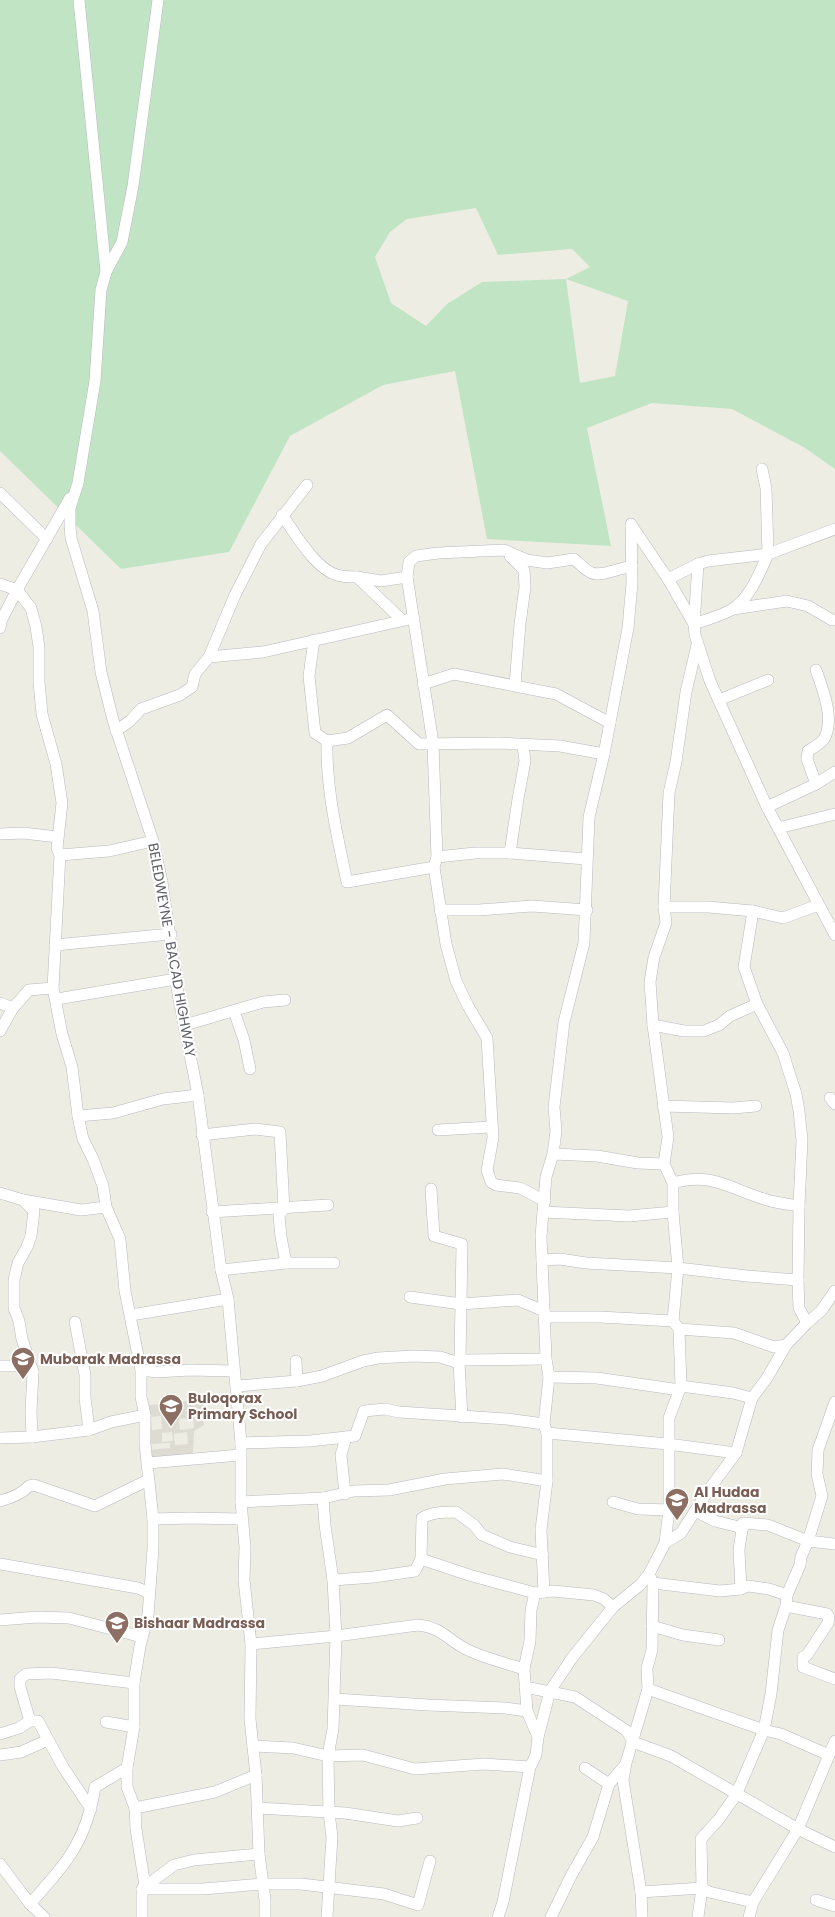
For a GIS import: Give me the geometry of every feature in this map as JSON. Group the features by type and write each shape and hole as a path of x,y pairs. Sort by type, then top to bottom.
{"street":[{"path":"79,0 106,272"},
{"name":"BELEDWEYNE - BACAD HIGHWAY","path":"158,0 133,186 122,242 106,272 98,313 92,397 78,483 70,508 71,538 92,611 101,672 116,731 153,841 162,882 176,979 198,1095 221,1270 228,1299 241,1443 241,1502 245,1547 244,1580 252,1644 250,1719 256,1775 265,1917"},
{"path":"733,609 746,595 760,574 768,554 766,488 762,469"},
{"path":"0,628 1,621 17,590 78,483"},
{"path":"116,731 130,721 141,708 180,695 192,687 195,674 209,657 235,595 261,544 282,515 307,486"},
{"path":"0,493 47,539"},
{"path":"282,515 307,551 327,571 338,576 381,581 407,577"},
{"path":"538,1737 527,1711 524,1669 530,1641 531,1610 540,1592 543,1555 541,1530 547,1481 546,1428 549,1376 546,1359 541,1236 546,1177 553,1154 556,1131 554,1107 563,1045 564,1022 584,943 587,910 586,859 589,817 604,754 628,628 632,566 631,524 668,579 694,624"},
{"path":"668,579 708,561 768,554 835,529"},
{"path":"632,566 614,569 602,575 591,573 574,559 547,563 527,560 504,550 438,553 416,556 409,562 407,577 433,743 436,862 440,910 446,944 456,981 487,1038 492,1093 493,1138 486,1170 491,1182 496,1185 520,1188 544,1207 629,1216 673,1212"},
{"path":"504,550 524,570 525,587 515,685"},
{"path":"698,564 694,624 697,646 767,807 818,905 832,923 835,935"},
{"path":"357,577 401,619"},
{"path":"0,584 17,590 32,608 36,627 39,647 39,682 42,714 56,764 62,803 57,848 60,855 53,988 57,1000 62,1034 72,1067 83,1139 103,1186 106,1206 120,1239 125,1291 141,1370 141,1397 145,1415 145,1444 153,1519 153,1549 148,1615 134,1683 134,1726 127,1768 127,1787 135,1808 143,1888 142,1917"},
{"path":"694,624 733,609 787,601 808,606 832,620"},
{"path":"209,657 263,652 401,619 414,618"},
{"path":"314,640 309,676 312,712 315,733 327,741 348,738 387,715 419,744 499,743 523,746 560,746 604,754"},
{"path":"642,1917 641,1892 623,1780 626,1763 648,1689 647,1668 652,1650 651,1578 665,1543 669,1510 669,1418 680,1388 676,1325 678,1268 673,1212 673,1183 664,1164 668,1137 653,1025 650,982 654,957 666,923 664,908 669,794 676,762 686,692 697,646"},
{"path":"816,670 830,713 828,732 823,741 808,751 808,760 816,784"},
{"path":"423,684 454,674 515,685 556,694 610,723"},
{"path":"719,700 768,680"},
{"path":"327,741 328,781 336,832 347,882 475,853 510,853 586,859"},
{"path":"510,853 525,761 523,746"},
{"path":"767,807 816,784 835,772"},
{"path":"778,828 835,814"},
{"path":"0,834 23,833 58,837"},
{"path":"60,855 109,850 153,841"},
{"path":"664,908 753,911 783,918 818,905"},
{"path":"440,910 479,910 532,906 587,910"},
{"path":"753,911 744,967 757,1004 783,1054 796,1094 802,1140 799,1206 799,1308 807,1323"},
{"path":"55,945 171,934"},
{"path":"57,1000 176,979"},
{"path":"0,1031 13,1008 29,990 53,988"},
{"path":"186,1025 263,1002 285,1000"},
{"path":"0,1003 13,1008"},
{"path":"653,1025 684,1031 704,1031 719,1025 730,1016 757,1004"},
{"path":"234,1011 244,1040 250,1069"},
{"path":"78,1116 113,1112 163,1099 198,1095"},
{"path":"663,1106 733,1108 756,1106"},
{"path":"438,1130 492,1127"},
{"path":"202,1134 255,1129 280,1132 284,1208 279,1215 280,1237 286,1263"},
{"path":"553,1154 597,1156 638,1163 664,1164"},
{"path":"673,1183 691,1178 711,1180 765,1200 799,1206"},
{"path":"431,1189 434,1236 462,1244 462,1304 459,1362 462,1417"},
{"path":"0,1193 23,1200 81,1210 106,1206"},
{"path":"23,1200 34,1211 28,1247 18,1263 14,1280 14,1308 33,1372 30,1411 32,1437"},
{"path":"212,1212 328,1205"},
{"path":"542,1260 560,1259 586,1263 678,1268 798,1280"},
{"path":"221,1270 286,1263 334,1263"},
{"path":"665,1543 681,1533 736,1452 752,1398 767,1378 786,1345 821,1311 835,1291"},
{"path":"410,1297 462,1304 518,1300 544,1314 600,1317 734,1332 774,1347 786,1345"},
{"path":"131,1315 228,1299"},
{"path":"76,1322 85,1375 89,1430"},
{"path":"237,1386 297,1381 322,1376 363,1361 378,1358 440,1357 459,1362 546,1359"},
{"path":"296,1361 297,1381"},
{"path":"0,1366 21,1366 33,1372"},
{"path":"141,1370 157,1372 190,1370 234,1371"},
{"path":"549,1376 598,1378 733,1393 752,1398"},
{"path":"698,1917 702,1888 701,1839 719,1819 736,1794 764,1730 771,1694 778,1630 822,1496 818,1474 818,1450 834,1405"},
{"path":"241,1443 310,1441 355,1436 364,1412 385,1409 399,1412 507,1419 546,1428 736,1452"},
{"path":"0,1438 32,1437 89,1430 111,1422 145,1415"},
{"path":"345,1494 341,1455 346,1437"},
{"path":"148,1463 240,1455"},
{"path":"241,1502 323,1498 354,1491 389,1490 445,1479 503,1474 547,1481"},
{"path":"0,1501 11,1498 25,1491 29,1486 34,1485 95,1506 148,1480"},
{"path":"323,1498 333,1580 336,1636 335,1699 333,1729 328,1756 329,1813 332,1837 327,1917"},
{"path":"613,1502 638,1509 669,1510"},
{"path":"695,1511 715,1521 743,1528"},
{"path":"333,1580 360,1579 415,1571 421,1559 422,1518 428,1515 456,1512 474,1525 482,1535 510,1547 543,1555"},
{"path":"153,1519 242,1519"},
{"path":"741,1589 739,1550 743,1523 768,1525 808,1541 835,1544"},
{"path":"421,1559 469,1575 540,1592 594,1596 604,1599 612,1607"},
{"path":"0,1564 138,1588 149,1593"},
{"path":"498,1917 503,1902 530,1767 536,1756 538,1737 550,1691 572,1658 612,1607 640,1585 651,1578 720,1591 741,1589 748,1586 762,1588 786,1601 827,1614 829,1617 828,1623 804,1657 803,1667 835,1680"},
{"path":"0,1620 37,1617 69,1618 142,1637"},
{"path":"252,1644 336,1636 418,1625 440,1630 465,1649 524,1669"},
{"path":"652,1626 719,1640"},
{"path":"30,1721 20,1687 20,1680 26,1674 51,1673 134,1683"},
{"path":"525,1687 574,1697 627,1731 633,1742 671,1756 798,1829 835,1847"},
{"path":"648,1689 764,1730 781,1734 829,1755"},
{"path":"335,1699 428,1706 506,1708 527,1711"},
{"path":"0,1734 19,1728 30,1721 38,1721 63,1767 91,1809"},
{"path":"106,1722 134,1726"},
{"path":"0,1755 21,1752 48,1740"},
{"path":"749,1917 753,1902 798,1829 835,1741"},
{"path":"253,1746 293,1748 328,1756 363,1755 415,1769 484,1764 530,1767"},
{"path":"551,1917 593,1837 609,1784 626,1763"},
{"path":"30,1904 70,1858 80,1840 91,1809 95,1787 127,1768"},
{"path":"585,1768 609,1784"},
{"path":"135,1808 215,1792 256,1775"},
{"path":"258,1808 329,1813 398,1821 418,1818"},
{"path":"143,1888 174,1865 194,1860 260,1854"},
{"path":"143,1888 203,1889 262,1884 301,1884 384,1894 418,1904 430,1861"},
{"path":"0,1864 30,1904 44,1917"},
{"path":"641,1892 702,1888 709,1892 753,1902"},
{"path":"816,1900 835,1906"}],"shaded area":[{"name":"Buloqorax Primary School","path":"201,1398 203,1403 204,1425 194,1431 193,1454 150,1457 149,1450 170,1448 170,1443 149,1444 149,1449 147,1434 148,1405","holes":["161,1416 162,1429 152,1430 151,1417","193,1418 194,1428 180,1430 179,1419","172,1432 173,1441 162,1442 162,1433","187,1432 188,1444 175,1445 174,1434"]}],"green space":[{"path":"0,0 835,0 835,469 805,448 732,409 652,403 587,428 611,546 487,539 455,371 383,385 290,436 229,552 121,569 0,451","holes":["476,208 498,255 572,249 590,267 566,279 482,282 447,304 426,326 391,303 375,257 390,232 407,219","566,279 628,301 615,376 580,383"]}],"place":[{"name":"Mubarak Madrassa","path":"23,1380"},
{"name":"Buloqorax Primary School","path":"171,1427"},
{"name":"Al Hudaa Madrassa","path":"677,1521"},
{"name":"Bishaar Madrassa","path":"117,1644"}]}
